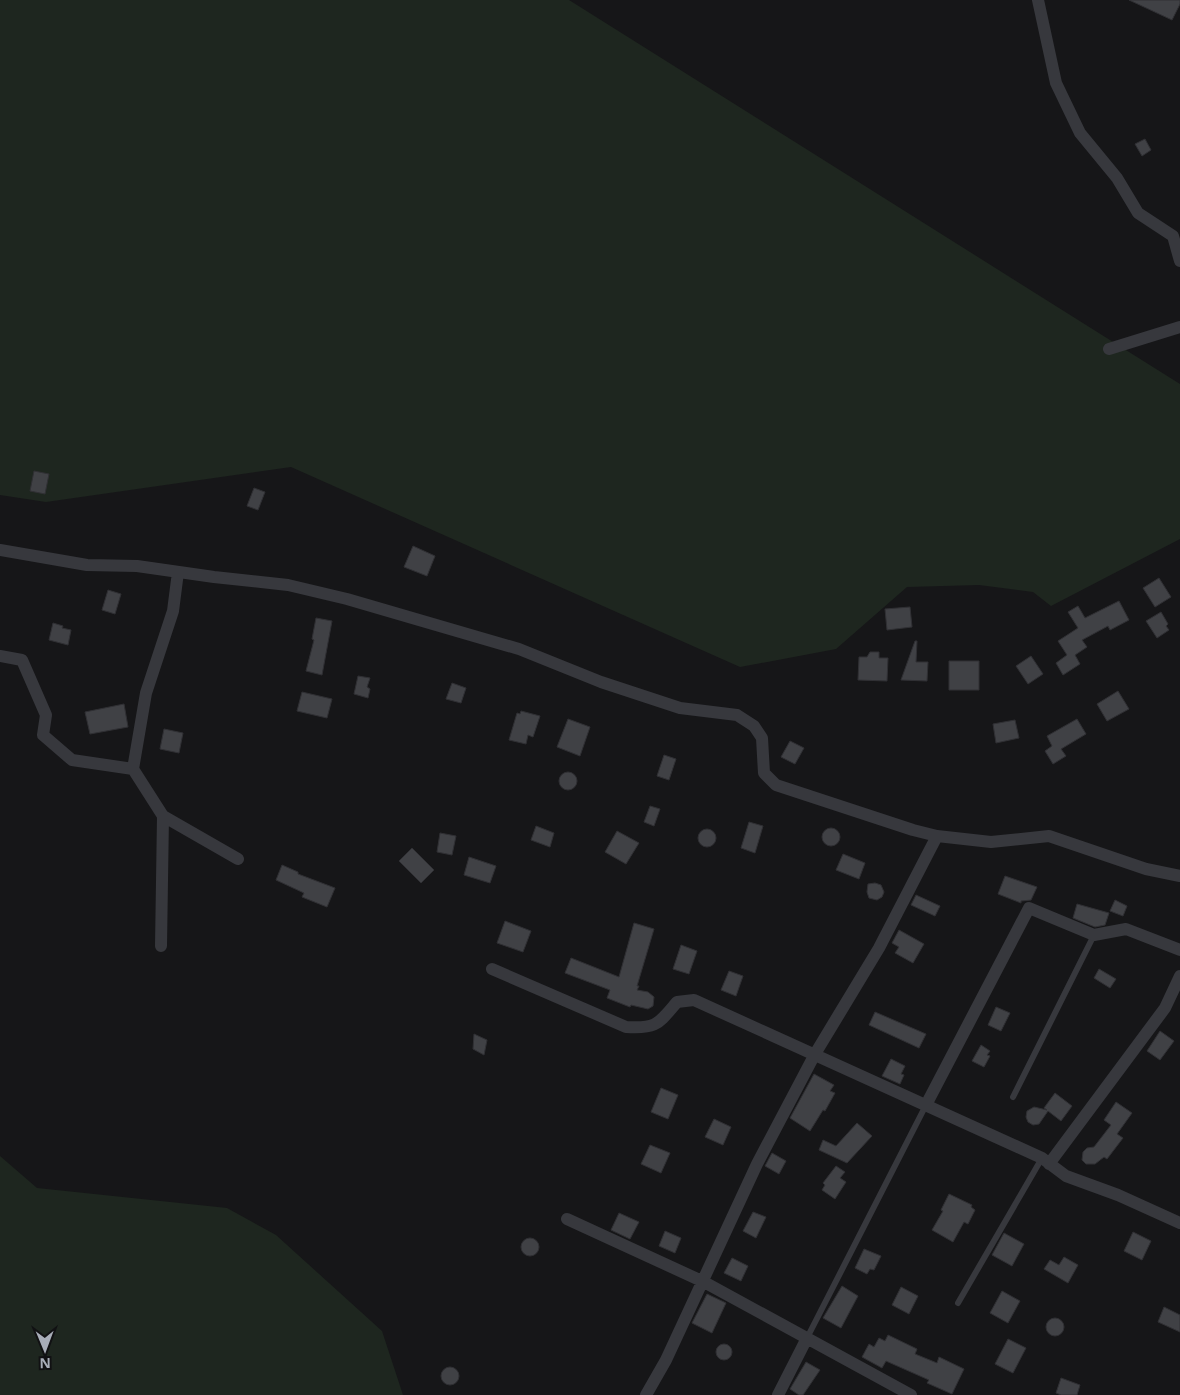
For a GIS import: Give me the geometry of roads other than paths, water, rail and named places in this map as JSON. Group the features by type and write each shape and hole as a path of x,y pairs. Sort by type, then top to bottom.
{"street":[{"path":"1038,0 1056,83 1080,133 1117,178 1138,213 1173,236 1180,261"},
{"path":"1109,349 1180,327"},
{"path":"0,550 87,565 137,566 288,585 347,599 519,649 601,682 680,708 737,715 754,726 762,738 764,773 776,786 937,836 991,842 1049,836 1146,869 1180,876"},
{"path":"178,572 174,611 146,694 133,769 163,816 238,859"},
{"path":"0,656 22,660 46,715 43,735 72,760 133,769"},
{"path":"161,946 163,816"},
{"path":"646,1395 666,1360 704,1282 757,1164 815,1054 879,948 937,836"},
{"path":"926,1105 1029,908 1094,935 1126,929 1180,950"},
{"path":"492,969 626,1027 644,1028 658,1024 678,1002 694,1000 1046,1161 1066,1176 1118,1195 1180,1223"},
{"path":"1046,1161 1165,1008 1180,976"},
{"path":"566,1219 704,1282 911,1395"},
{"path":"778,1395 807,1338"}],"lane":[{"path":"1013,1097 1094,935"},
{"path":"807,1338 926,1105"},
{"path":"958,1303 1046,1161"}]}
